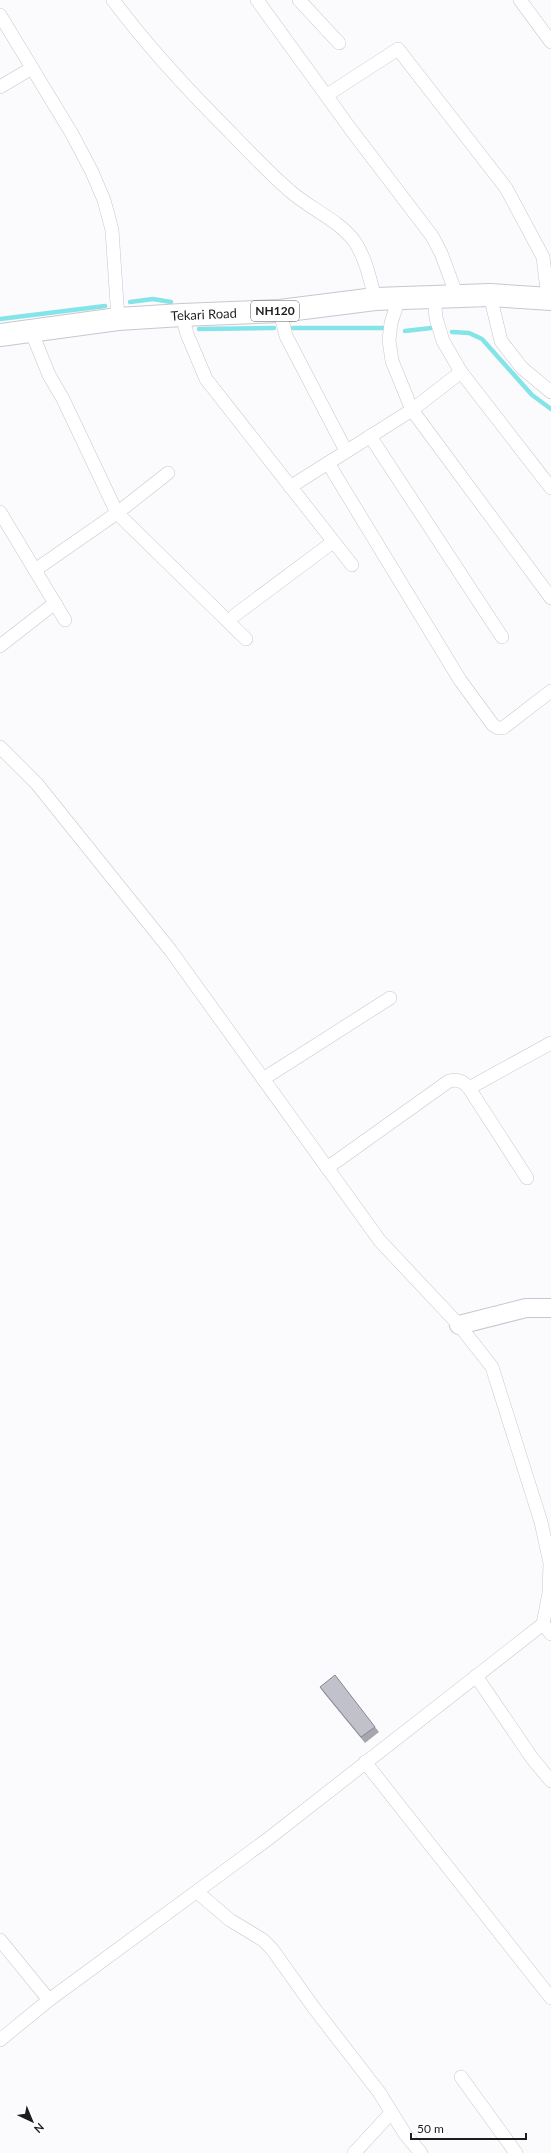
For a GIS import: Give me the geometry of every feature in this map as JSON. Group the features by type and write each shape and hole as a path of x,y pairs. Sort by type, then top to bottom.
{"highway":[{"name":"Tekari Road","path":"0,335 118,320 182,314 280,311 375,299 490,295 550,299"}],"street":[{"path":"113,0 135,29 186,88 238,141 291,192 335,223 354,241 367,267 375,299"},
{"path":"257,0 432,236 441,253 457,296"},
{"path":"299,0 338,43"},
{"path":"520,0 547,26 551,42"},
{"path":"0,15 72,134 92,172 104,200 112,230 118,320"},
{"path":"327,95 398,49 506,188 543,257 550,299"},
{"path":"0,87 32,68"},
{"path":"490,295 501,341 522,368 551,392"},
{"path":"434,297 436,318 443,341 461,372 551,488"},
{"path":"399,298 391,323 390,340 392,361 412,410 551,598"},
{"path":"280,311 286,336 346,451"},
{"path":"182,314 187,334 206,379 352,565"},
{"path":"34,330 34,338 48,376 63,399 117,513 246,639"},
{"path":"290,487 412,410 461,372"},
{"path":"370,436 502,637"},
{"path":"328,463 460,680 493,725 498,728 503,728 551,691"},
{"path":"35,570 117,513 168,473"},
{"path":"0,512 65,620"},
{"path":"235,614 333,542"},
{"path":"0,646 55,603"},
{"path":"0,747 37,784 166,945 380,1241 459,1325 492,1368 541,1522 550,1558 547,1629 476,1676 198,1892 49,2000 0,2040"},
{"path":"263,1079 390,998"},
{"path":"469,1088 551,1043"},
{"path":"327,1168 449,1081 459,1080 469,1088 527,1178"},
{"path":"459,1325 526,1308 551,1308"},
{"path":"476,1676 528,1753 551,1781"},
{"path":"365,1762 551,1998"},
{"path":"198,1892 230,1920 263,1940 272,1949 314,2008 379,2092 405,2134 421,2153"},
{"path":"0,1940 49,2000"},
{"path":"461,2076 516,2153"},
{"path":"354,2153 391,2113"}],"building":[{"path":"335,1675 375,1727 361,1737 320,1687"}],"waterway":[{"path":"130,302 153,299 171,302"},
{"path":"0,319 105,306"},
{"path":"199,329 274,328"},
{"path":"293,328 383,328"},
{"path":"405,331 431,328"},
{"path":"452,332 469,333 482,339 532,395 551,409"}]}
